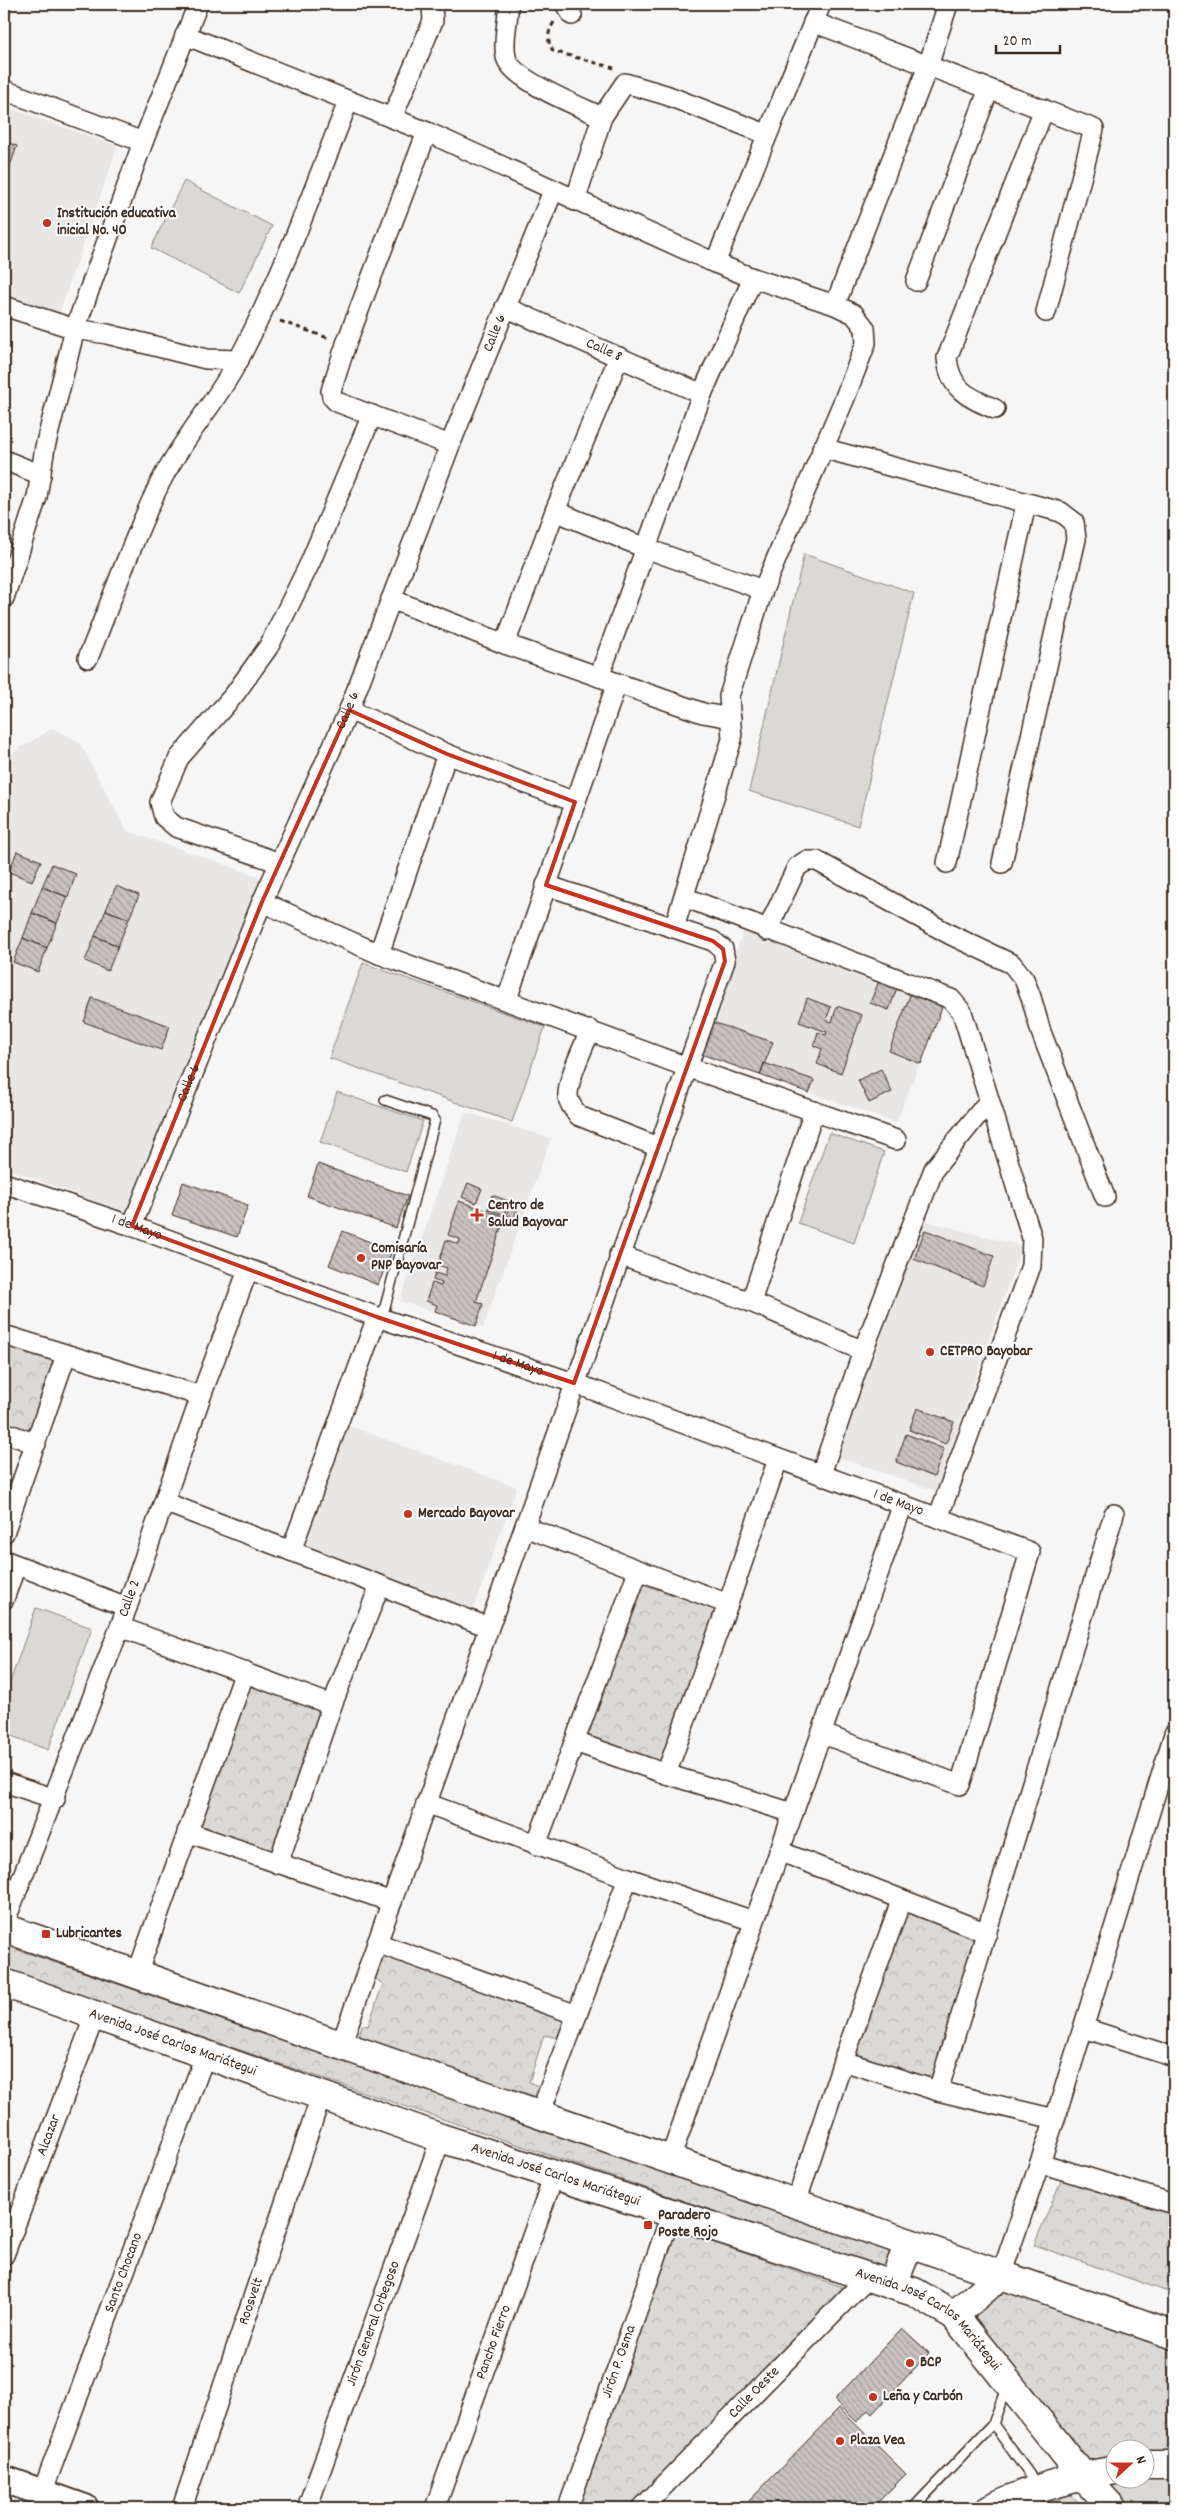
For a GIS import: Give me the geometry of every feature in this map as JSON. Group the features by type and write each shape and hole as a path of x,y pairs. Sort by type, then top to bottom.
{"main road":[{"path":"4,1928 1174,2335"},
{"name":"Avenida José Carlos Mariátegui","path":"4,1983 206,2053 320,2096 441,2138 914,2292 954,2315 1082,2476 1112,2508"},
{"path":"881,2281 909,2243"},
{"path":"954,2315 1001,2274"},
{"path":"1156,2465 1174,2465"},
{"path":"991,2508 1022,2493 1082,2476 1106,2472"}],"street":[{"path":"392,118 433,21 432,4"},
{"path":"508,4 509,18 504,40 506,60 522,76 541,89 602,117"},
{"path":"715,263 766,134 821,4"},
{"path":"835,305 928,66 948,4"},
{"path":"4,598 9,566 37,497 45,447 74,329 191,16 348,102 427,132 553,191 715,263 753,278 835,305 854,314 865,328 866,343 844,400 763,590 730,696 732,739 674,928"},
{"path":"813,22 1094,129 1046,312"},
{"path":"575,201 602,117 626,83 766,134"},
{"path":"916,281 989,89"},
{"path":"4,90 143,142"},
{"path":"88,658 160,484 185,438 220,391 239,360 274,285 348,102"},
{"path":"995,409 970,398 955,385 948,373 947,358 1044,109"},
{"path":"427,132 346,344 331,391 332,398 337,402 450,445"},
{"name":"Calle 6","path":"132,1226 262,902 349,710 450,445 553,191"},
{"path":"599,677 644,548 702,394 753,278"},
{"path":"4,306 74,329 107,334 206,359 239,360"},
{"name":"Calle 8","path":"505,307 702,394"},
{"path":"505,644 555,512 619,357"},
{"path":"280,863 176,827 164,817 160,802 179,758 234,695 269,646 310,563 372,415"},
{"path":"822,448 1060,512 1074,522 1076,539 1002,863"},
{"path":"4,460 41,475"},
{"path":"947,863 1026,504"},
{"path":"555,512 644,548 763,590"},
{"path":"392,599 505,644 599,677 703,713 731,718"},
{"path":"507,999 617,683"},
{"path":"349,710 447,754 575,802"},
{"path":"379,954 447,754"},
{"path":"767,930 797,867 806,861 817,861 950,935 1012,964 1024,979 1044,1040 1105,1197"},
{"path":"341,2045 725,961 722,949 713,941 546,885"},
{"path":"684,897 951,999 962,1012 988,1102 1032,1238 1031,1266 938,1518"},
{"path":"262,902 379,954 507,999 687,1067 896,1140"},
{"path":"590,1030 568,1095 572,1107 579,1116 658,1147"},
{"path":"821,1474 863,1351 934,1169 988,1102"},
{"path":"751,1302 814,1111"},
{"name":"1 de Mayo","path":"4,1183 132,1226 379,1318 574,1383 1030,1552 960,1785 823,1734"},
{"path":"619,1256 751,1302 863,1351"},
{"name":"Calle 2","path":"4,1924 120,1627 200,1396 248,1270"},
{"path":"291,1551 379,1318"},
{"path":"4,1335 200,1396"},
{"path":"4,1533 66,1355"},
{"path":"4,1432 36,1444"},
{"path":"666,1774 778,1459"},
{"path":"164,1502 488,1627"},
{"path":"670,2159 754,1921 823,1734 902,1504"},
{"path":"938,2091 1114,1514"},
{"path":"525,1528 728,1604"},
{"path":"4,1599 10,1562 127,1607"},
{"path":"536,1845 638,1571"},
{"path":"278,1864 332,1704 380,1585"},
{"path":"120,1627 332,1704"},
{"path":"137,1974 245,1672"},
{"path":"1001,2274 1055,2119 1174,1734"},
{"path":"575,1742 666,1774 793,1813"},
{"path":"4,1782 54,1799"},
{"path":"426,1803 536,1845 754,1921"},
{"path":"187,1832 392,1902"},
{"path":"779,1852 987,1933"},
{"path":"540,2114 628,1878"},
{"path":"796,2203 843,2061 902,1900"},
{"path":"376,1944 577,2015"},
{"name":"Alcazar","path":"4,2255 95,2016"},
{"path":"1084,2028 1174,2057"},
{"name":"Santo Chocano","path":"53,2500 206,2053"},
{"path":"843,2061 938,2091 1055,2119"},
{"name":"Roosvelt","path":"182,2508 320,2096"},
{"name":"Jirón General Orbegoso","path":"307,2508 441,2138"},
{"path":"1040,2163 1174,2204"},
{"name":"Pancho Fierro","path":"436,2508 554,2175"},
{"name":"Jirón P. Osma","path":"568,2508 671,2214"},
{"name":"Calle Oeste","path":"642,2508 881,2281"},
{"path":"4,2479 53,2500 85,2508"}],"lane":[{"path":"379,1318 435,1120 432,1116 385,1100"},
{"path":"912,2508 993,2424 1008,2382"},
{"path":"993,2424 1039,2488"}],"path":[{"path":"569,9 553,22 548,36 548,44 552,51 620,69"},
{"path":"260,314 346,344"}],"highlighted area":[{"path":"349,710 447,754 575,802 546,885 713,941 723,949 725,961 574,1383 377,1317 132,1226 262,902"}],"shaded area":[{"name":"Institución educativa inicial No. 40","path":"4,106 118,146 57,319 4,301"},
{"path":"53,728 79,742 127,831 261,877 129,1213 4,1168 4,758"},
{"path":"743,932 945,999 896,1123 701,1054"},
{"name":"Centro de Salud Bayovar","path":"465,1112 551,1138 483,1328 400,1301"},
{"name":"CETPRO Bayobar","path":"923,1220 1022,1246 936,1491 838,1457"},
{"name":"Mercado Bayovar","path":"341,1423 517,1487 473,1610 298,1541"}],"green space":[{"path":"184,181 272,226 239,293 151,248"},
{"path":"804,554 914,593 858,826 749,791"},
{"path":"363,963 545,1027 512,1122 329,1058"},
{"path":"337,1092 423,1121 406,1172 320,1142"},
{"path":"829,1133 884,1152 854,1243 798,1223"},
{"path":"4,1344 54,1360 29,1433 4,1424"},
{"path":"639,1583 721,1611 665,1763 584,1735"},
{"path":"36,1608 92,1628 48,1750 4,1733 4,1699"},
{"path":"249,1682 323,1708 274,1859 193,1833"},
{"path":"903,1911 981,1938 934,2086 851,2061"},
{"path":"4,1945 889,2249 887,2270 4,1970"},
{"path":"386,1951 563,2018 566,2023 562,2039 544,2035 529,2082 543,2088 537,2100 358,2040 362,2025 368,2026 383,1984 373,1977 372,1969"},
{"path":"1063,2176 1174,2210 1174,2294 1034,2245"},
{"path":"673,2228 848,2289 635,2508 575,2508"},
{"path":"996,2289 1008,2289 1174,2347 1174,2452 1156,2453 1156,2440 1106,2440 1106,2458 1079,2461 974,2315"},
{"path":"1174,2477 1174,2508 1123,2508 1100,2486 1106,2485 1106,2490 1156,2490 1156,2478"},
{"path":"1069,2493 1085,2508 1017,2508"}],"building":[{"path":"4,141 17,146 4,183"},
{"path":"17,851 41,861 32,881 9,872"},
{"path":"52,864 76,874 68,897 42,887"},
{"path":"116,886 139,895 129,919 106,910"},
{"path":"42,887 68,897 57,923 32,913"},
{"path":"106,910 129,919 118,946 95,936"},
{"path":"32,913 57,923 47,948 23,938"},
{"path":"95,936 118,946 108,971 85,961"},
{"path":"23,938 47,948 38,972 13,962"},
{"path":"881,976 899,982 889,1010 870,1003"},
{"path":"913,987 945,999 921,1064 889,1051"},
{"path":"92,998 170,1026 161,1050 84,1022"},
{"path":"807,998 831,1007 826,1020 832,1022 837,1006 862,1015 841,1073 817,1064 822,1049 814,1046 818,1032 826,1035 827,1032 799,1022"},
{"path":"712,1022 773,1042 760,1075 701,1054"},
{"path":"764,1063 814,1080 809,1093 760,1075"},
{"path":"881,1069 892,1092 869,1103 858,1080"},
{"path":"318,1164 408,1196 396,1228 307,1196"},
{"path":"183,1182 248,1205 237,1237 172,1215"},
{"path":"468,1183 482,1189 476,1203 462,1197"},
{"path":"492,1195 508,1201 504,1215 488,1209"},
{"path":"459,1201 505,1217 476,1302 483,1304 476,1326 435,1311 437,1305 426,1301 432,1283 441,1286 442,1283 433,1280 435,1273 445,1276 447,1268 438,1265 446,1240 459,1244 460,1239 448,1235"},
{"path":"511,1201 520,1204 514,1218 506,1215"},
{"path":"925,1230 994,1256 983,1286 914,1259"},
{"name":"Comisaría PNP Bayovar","path":"343,1231 392,1251 378,1285 329,1265"},
{"path":"917,1408 954,1422 946,1444 909,1430"},
{"path":"906,1434 944,1449 934,1477 896,1462"},
{"path":"902,2328 929,2353 872,2414 868,2410 857,2422 834,2400"},
{"name":"Plaza Vea","path":"839,2408 906,2474 872,2508 757,2508 749,2501"}],"place":[{"name":"Institución educativa inicial No. 40","path":"47,223"},
{"name":"Centro de Salud Bayovar","path":"477,1215"},
{"name":"Comisaría PNP Bayovar","path":"361,1258"},
{"name":"CETPRO Bayobar","path":"930,1352"},
{"name":"Mercado Bayovar","path":"408,1514"},
{"name":"Lubricantes","path":"46,1934"},
{"name":"Paradero Poste Rojo","path":"648,2225"},
{"name":"BCP","path":"910,2363"},
{"name":"Leña y Carbón","path":"873,2397"},
{"name":"Plaza Vea","path":"840,2441"}]}
